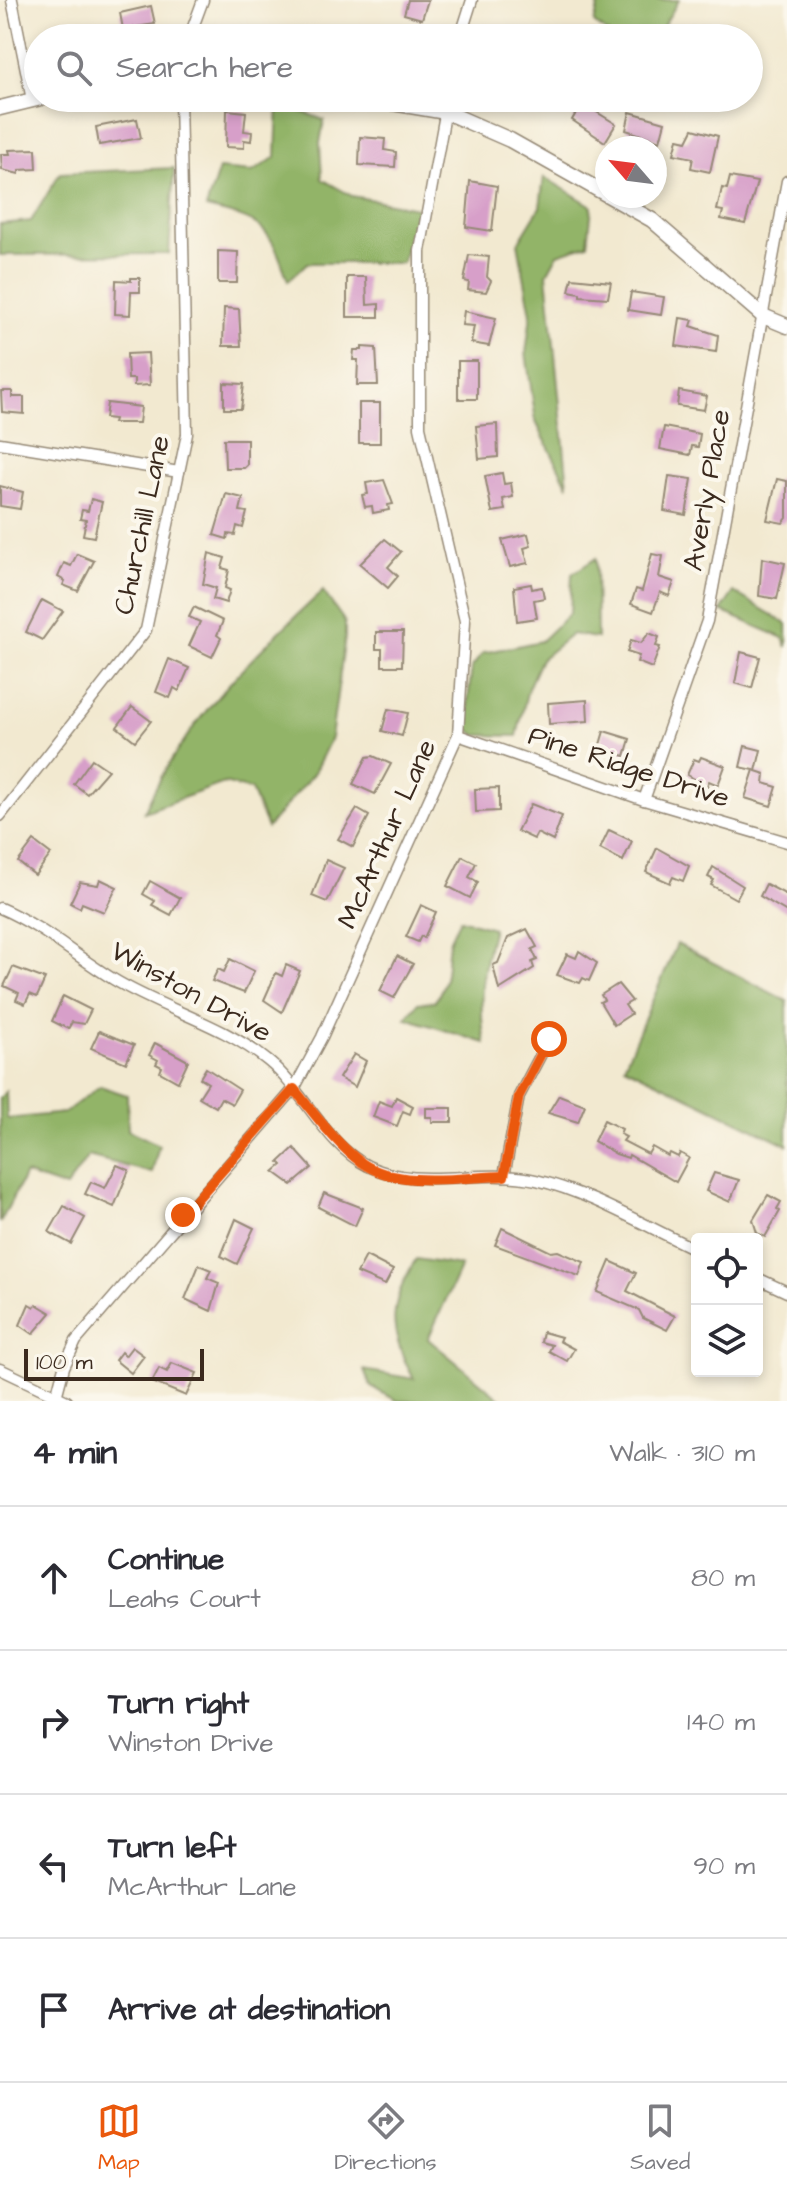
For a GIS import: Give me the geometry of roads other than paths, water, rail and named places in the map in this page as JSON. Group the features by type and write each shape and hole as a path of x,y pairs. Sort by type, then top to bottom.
{"street":[{"path":"12,0 24,50"},
{"path":"194,24 203,0"},
{"path":"464,24 472,0"},
{"path":"0,108 24,102"},
{"name":"Churchill Lane","path":"0,816 146,630 187,434 180,112"},
{"name":"McArthur Lane","path":"60,1399 64,1367 76,1341 294,1089 322,1037 458,735 465,621 420,427 420,251 446,112"},
{"path":"460,112 652,220 763,316 787,326"},
{"name":"Averly Place","path":"644,800 707,621 787,181"},
{"path":"0,443 179,472"},
{"name":"Pine Ridge Drive","path":"458,735 644,800 787,842"},
{"name":"Winston Drive","path":"0,908 46,931 114,979 241,1042 269,1062 333,1136 364,1164 387,1175 416,1178 504,1176 535,1179 560,1187 691,1247"},
{"path":"504,1176 519,1096 549,1039"},
{"path":"763,1281 787,1292"},
{"path":"0,1369 60,1399"}]}
